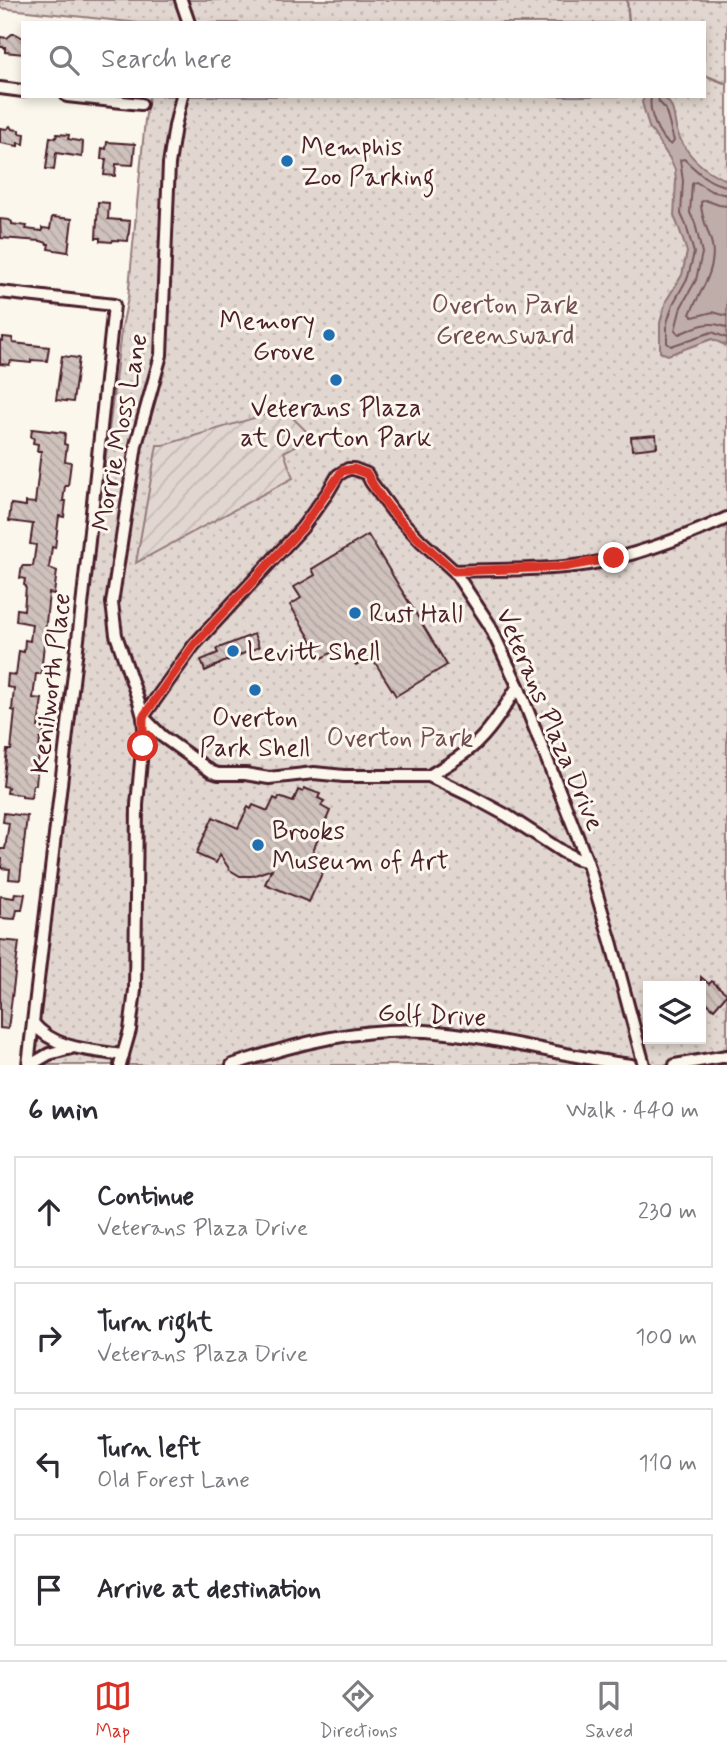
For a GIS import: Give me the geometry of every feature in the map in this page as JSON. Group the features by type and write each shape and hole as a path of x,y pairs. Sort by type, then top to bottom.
{"street":[{"path":"181,0 187,21"},
{"path":"0,88 21,91"},
{"path":"86,98 141,104"},
{"name":"Morrie Moss Lane","path":"121,1060 131,1022 135,990 137,805 144,736 143,717 116,635 112,603 136,445 161,355 169,164 182,98"},
{"name":"Kenilworth Place","path":"0,292 114,305 29,1065"},
{"name":"Veterans Plaza Drive","path":"143,717 194,645 302,528 342,471 354,469 367,474 393,512 454,571 489,624 518,686 587,861 644,1065"},
{"path":"454,571 589,564 652,546 727,518"},
{"path":"429,776 470,749 485,734 518,686"},
{"path":"143,717 162,736 218,774 246,774 269,778 314,773 344,776 429,776 506,815 563,852 587,861"},
{"path":"33,1023 50,1039 73,1048 121,1060"},
{"name":"Golf Drive","path":"232,1065 342,1036 424,1031 486,1038 631,1065"},
{"path":"29,1065 49,1054 73,1048"},
{"path":"675,1065 727,1056"}],"green space":[{"name":"Overton Park","path":"0,0 727,0 727,1065 32,1065 121,332 128,298 149,98 706,98 706,21 120,21 0,8"},
{"path":"284,409 312,437 284,452 293,478 136,563 157,445"}],"water":[{"path":"644,98 662,98 668,101 673,110 676,128 690,155 711,172 727,180 725,345 712,339 668,355 660,352 660,323 666,301 682,275 687,252 674,216 675,170 649,127 642,102"}],"building":[{"path":"12,34 21,37 21,54 5,52 5,47 0,47 0,37 7,38"},
{"path":"10,126 25,134 24,144 18,143 18,146 0,143 0,128 7,129"},
{"path":"57,134 69,135 68,139 83,142 82,157 56,153 54,170 46,169 50,137 56,138"},
{"path":"107,142 135,144 133,165 116,164 115,176 104,175 106,159 101,159 102,148 106,149"},
{"path":"98,202 109,203 108,219 130,221 128,241 100,241 100,238 96,238"},
{"path":"52,217 72,219 68,252 48,249 49,244 41,241 1,238 0,219 27,226 26,229 42,231 42,228 50,229"},
{"path":"3,337 12,338 13,343 49,347 47,361 11,361 9,365 0,364 0,340 3,341"},
{"path":"62,356 79,358 73,402 56,400"},
{"path":"32,429 65,433 65,461 71,462 63,501 66,501 64,517 59,516 55,548 52,547 49,568 57,571 54,594 49,593 41,674 36,674 33,698 42,699 38,727 44,727 43,739 40,739 36,785 33,785 31,798 7,793 8,787 3,786 7,750 11,750 15,711 12,710 14,688 7,687 8,674 16,675 19,651 24,652 25,640 30,641 32,624 16,621 17,609 24,610 26,586 25,579 20,578 22,566 33,566 36,545 30,544 33,524 9,521 11,504 26,506 26,502 35,503 41,451 37,451 38,444 33,443"},
{"path":"656,435 657,447 632,450 631,437"},
{"name":"Rust Hall","path":"368,535 447,665 396,696 371,656 356,665 343,646 322,658 290,605 301,598 294,587 315,575 312,569"},
{"name":"Levitt Shell","path":"254,634 259,647 205,671 201,660 218,653 216,649"},
{"name":"Brooks Museum of Art","path":"304,788 320,794 318,798 324,801 321,806 330,811 309,860 325,867 309,902 265,884 272,869 252,876 240,876 230,870 220,855 216,863 196,854 213,817 238,828 248,807 251,809 253,805 268,811 274,798 293,802 298,790 303,792"},
{"path":"4,813 27,816 20,880 9,879 10,869 1,868 0,849 5,849 9,823 3,822"},
{"path":"15,893 25,894 22,910 17,910 15,919 0,918 1,896 14,898"},
{"path":"0,940 19,942 8,1029 0,1028"},
{"path":"706,981 709,984 712,981 727,994 714,1009 706,1002"}],"waterway":[{"path":"627,0 629,21"},
{"path":"706,76 727,84"}],"place":[{"name":"Memphis Zoo Parking","path":"287,161"},
{"name":"Memory Grove","path":"329,335"},
{"name":"Veterans Plaza at Overton Park","path":"336,380"},
{"name":"Rust Hall","path":"355,613"},
{"name":"Levitt Shell","path":"233,651"},
{"name":"Overton Park Shell","path":"255,690"},
{"name":"Brooks Museum of Art","path":"258,845"}],"route":[{"path":"143,746 143,717 194,645 302,528 342,471 354,469 367,474 393,512 454,571 563,567 614,558"}],"park label":[{"name":"Overton Park Greensward","path":"505,319"}]}
